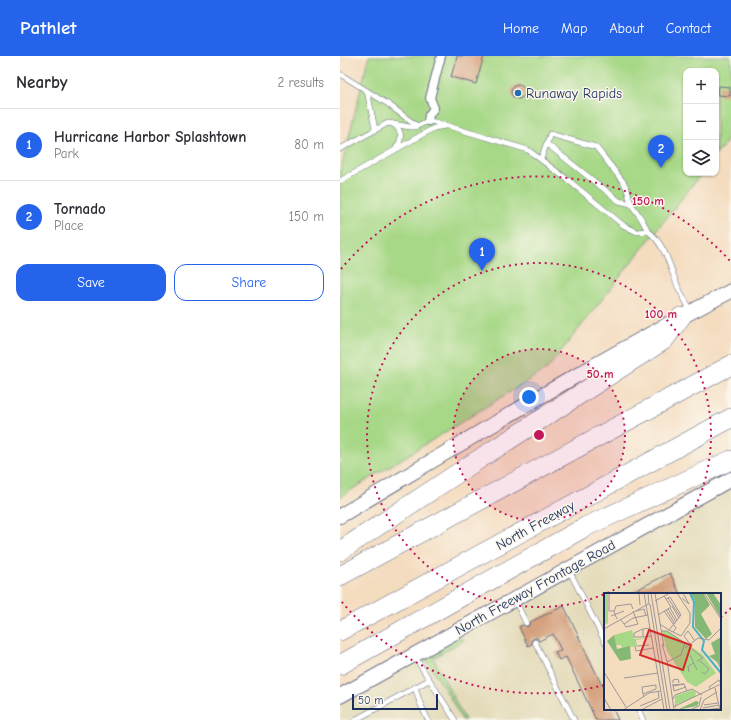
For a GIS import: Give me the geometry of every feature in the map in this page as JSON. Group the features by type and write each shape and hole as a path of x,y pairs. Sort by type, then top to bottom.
{"highway":[{"path":"340,551 664,340 686,314"},
{"path":"340,576 731,365"},
{"name":"North Freeway","path":"340,631 731,418"},
{"path":"340,665 585,527 731,460"}],"main road":[{"path":"340,516 516,411 686,314 731,291"},
{"name":"North Freeway Frontage Road","path":"340,696 731,479"}],"street":[{"path":"428,121 429,115 434,108 430,98 441,56"}],"lane":[{"path":"340,82 342,75 388,104 417,126"},
{"path":"366,90 375,129"},
{"path":"340,149 375,129 391,123 410,127 417,126 428,121 454,127 528,150 568,180 623,225 637,232 648,231"},
{"path":"391,123 397,127 401,136 399,145 394,150"},
{"path":"340,181 434,128 447,126 454,127"},
{"path":"541,159 550,134 596,147 624,183 629,195 630,204 641,218 648,231 655,236 661,245 679,288 686,314"},
{"path":"547,144 619,201 630,204"},
{"path":"569,569 604,640"},
{"path":"515,599 526,623"},
{"path":"535,642 574,720"},
{"path":"414,655 453,719"},
{"path":"355,720 429,680"},
{"path":"415,687 420,703 428,720"},
{"path":"638,710 643,720"}],"shaded area":[{"path":"731,486 731,720 340,720 340,702"}],"green space":[{"path":"369,56 731,56 731,136 719,151 719,68 683,68 683,176 700,176 547,369 340,497 340,172"},
{"path":"457,637 464,640 433,658 465,720 462,720 448,694 427,661 428,656 434,649"}],"building":[{"path":"457,56 484,56 476,84 451,77"},
{"name":"Runaway Rapids","path":"515,85 521,85 525,89 525,95 521,99 515,99 511,95 511,89"},
{"path":"719,86 730,87 730,96 719,95"},
{"path":"670,573 680,593 630,593"},
{"path":"564,606 604,690 604,710 613,710 618,720 596,720 566,657 559,660 555,652 561,650 553,634 539,641 537,638 534,638 531,640 532,644 528,646 519,627 523,625 527,627 530,622"}],"place":[{"name":"Runaway Rapids","path":"518,93"},
{"name":"Tornado","path":"661,168"},
{"name":"Hurricane Harbor Splashtown","path":"482,271"}]}
